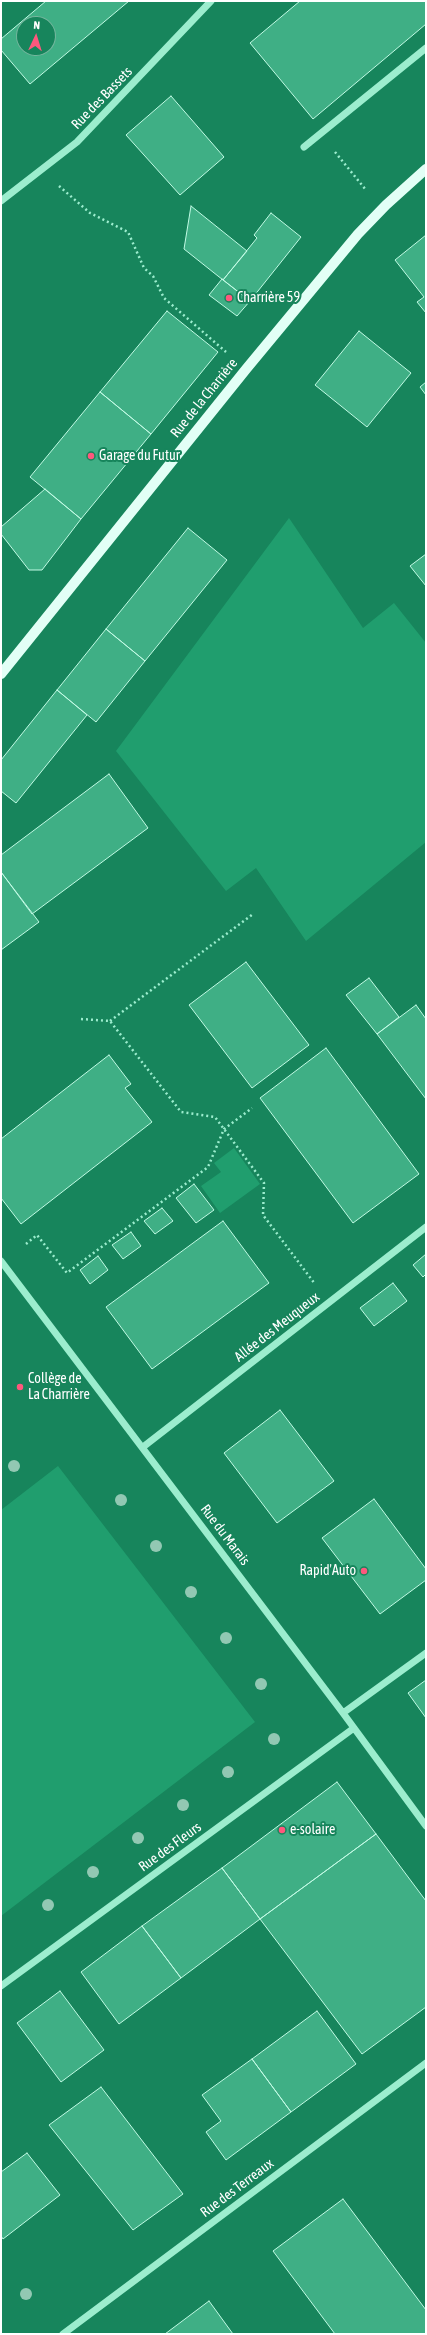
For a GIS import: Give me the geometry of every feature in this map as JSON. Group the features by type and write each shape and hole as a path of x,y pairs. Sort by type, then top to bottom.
{"main road":[{"name":"Rue de la Charrière","path":"1,674 247,368 358,234 426,169"}],"street":[{"name":"Rue des Bassets","path":"1,201 77,142 211,1"},
{"path":"304,146 426,48"},
{"name":"Allée des Meuqueux","path":"143,1447 426,1227"},
{"name":"Rue du Marais","path":"1,1261 143,1447 426,1826"},
{"path":"343,1713 426,1653"},
{"name":"Rue des Fleurs","path":"1,1986 354,1728"},
{"name":"Rue des Terreaux","path":"62,2334 426,2063"}],"path":[{"path":"320,134 366,191"},
{"path":"40,170 90,212 128,232 144,268 153,276 164,298 226,352"},
{"path":"81,1019 110,1021 253,914"},
{"path":"110,1021 181,1112 215,1117 264,1183 264,1215 309,1276"},
{"path":"26,1244 37,1235 67,1273 208,1167 224,1129 252,1108"}],"green space":[{"path":"289,518 363,628 394,603 426,643 426,842 306,941 256,868 226,891 116,751"},
{"path":"234,1148 260,1184 220,1213 201,1186 221,1172 214,1163"},
{"path":"58,1466 255,1722 1,1916 1,1510"}],"building":[{"path":"46,1 129,1 30,84 1,50 1,39 16,26 16,56 56,56 56,16 28,16"},
{"path":"300,1 426,1 426,24 313,119 250,43"},
{"path":"171,96 224,157 180,195 126,135"},
{"path":"191,206 247,251 223,280 184,249"},
{"path":"271,213 301,237 250,301 223,280 257,238 254,235"},
{"path":"426,235 426,313 417,302 424,297 395,260"},
{"name":"Charrière 59","path":"222,279 250,301 237,316 209,295"},
{"path":"167,311 218,352 151,434 100,392"},
{"path":"359,331 411,373 367,427 315,385"},
{"path":"426,382 426,395 420,387"},
{"name":"Garage du Futur","path":"100,392 151,434 81,519 30,477"},
{"path":"45,489 81,519 42,570 29,570 1,534 1,527"},
{"path":"188,528 227,560 145,661 106,629"},
{"path":"426,554 426,586 410,566"},
{"path":"106,629 145,661 96,722 57,690"},
{"path":"57,690 87,715 16,803 1,791 1,760"},
{"path":"109,774 148,828 32,914 1,872 1,855"},
{"path":"1,872 39,922 1,950"},
{"path":"246,962 309,1045 252,1088 189,1005"},
{"path":"369,978 399,1017 377,1034 346,995"},
{"path":"416,1005 426,1019 426,1099 377,1034"},
{"path":"326,1048 419,1174 353,1223 260,1098"},
{"path":"109,1055 131,1084 125,1088 152,1122 21,1224 1,1198 1,1139"},
{"path":"194,1184 214,1210 196,1223 176,1198"},
{"path":"162,1208 173,1221 155,1234 144,1221"},
{"path":"223,1221 269,1283 152,1369 106,1307"},
{"path":"131,1232 141,1246 123,1259 112,1245"},
{"path":"426,1254 426,1274 423,1277 413,1265"},
{"path":"98,1256 108,1270 90,1284 80,1270"},
{"path":"393,1283 407,1301 374,1326 360,1308"},
{"path":"280,1410 334,1481 277,1523 224,1453"},
{"path":"374,1499 426,1569 426,1580 380,1614 322,1538"},
{"path":"426,1680 426,1718 408,1693"},
{"path":"337,1782 376,1834 260,1919 222,1868"},
{"path":"376,1834 426,1901 426,2007 362,2054 260,1919"},
{"path":"222,1868 260,1919 181,1978 142,1926"},
{"path":"142,1926 181,1978 119,2024 81,1972"},
{"path":"60,1991 104,2050 61,2082 17,2023"},
{"path":"317,2011 356,2064 291,2112 252,2059"},
{"path":"252,2059 291,2112 226,2160 206,2132 221,2121 202,2095"},
{"path":"101,2087 183,2194 133,2230 49,2125"},
{"path":"27,2153 60,2195 3,2239 1,2236 1,2172"},
{"path":"343,2199 426,2310 426,2334 335,2334 273,2251"},
{"path":"209,2301 233,2334 165,2334"}],"place":[{"name":"Charrière 59","path":"229,298"},
{"name":"Garage du Futur","path":"91,456"},
{"name":"Collège de La Charrière","path":"20,1387"},
{"name":"Rapid'Auto","path":"364,1571"},
{"name":"e-solaire","path":"282,1830"}]}
